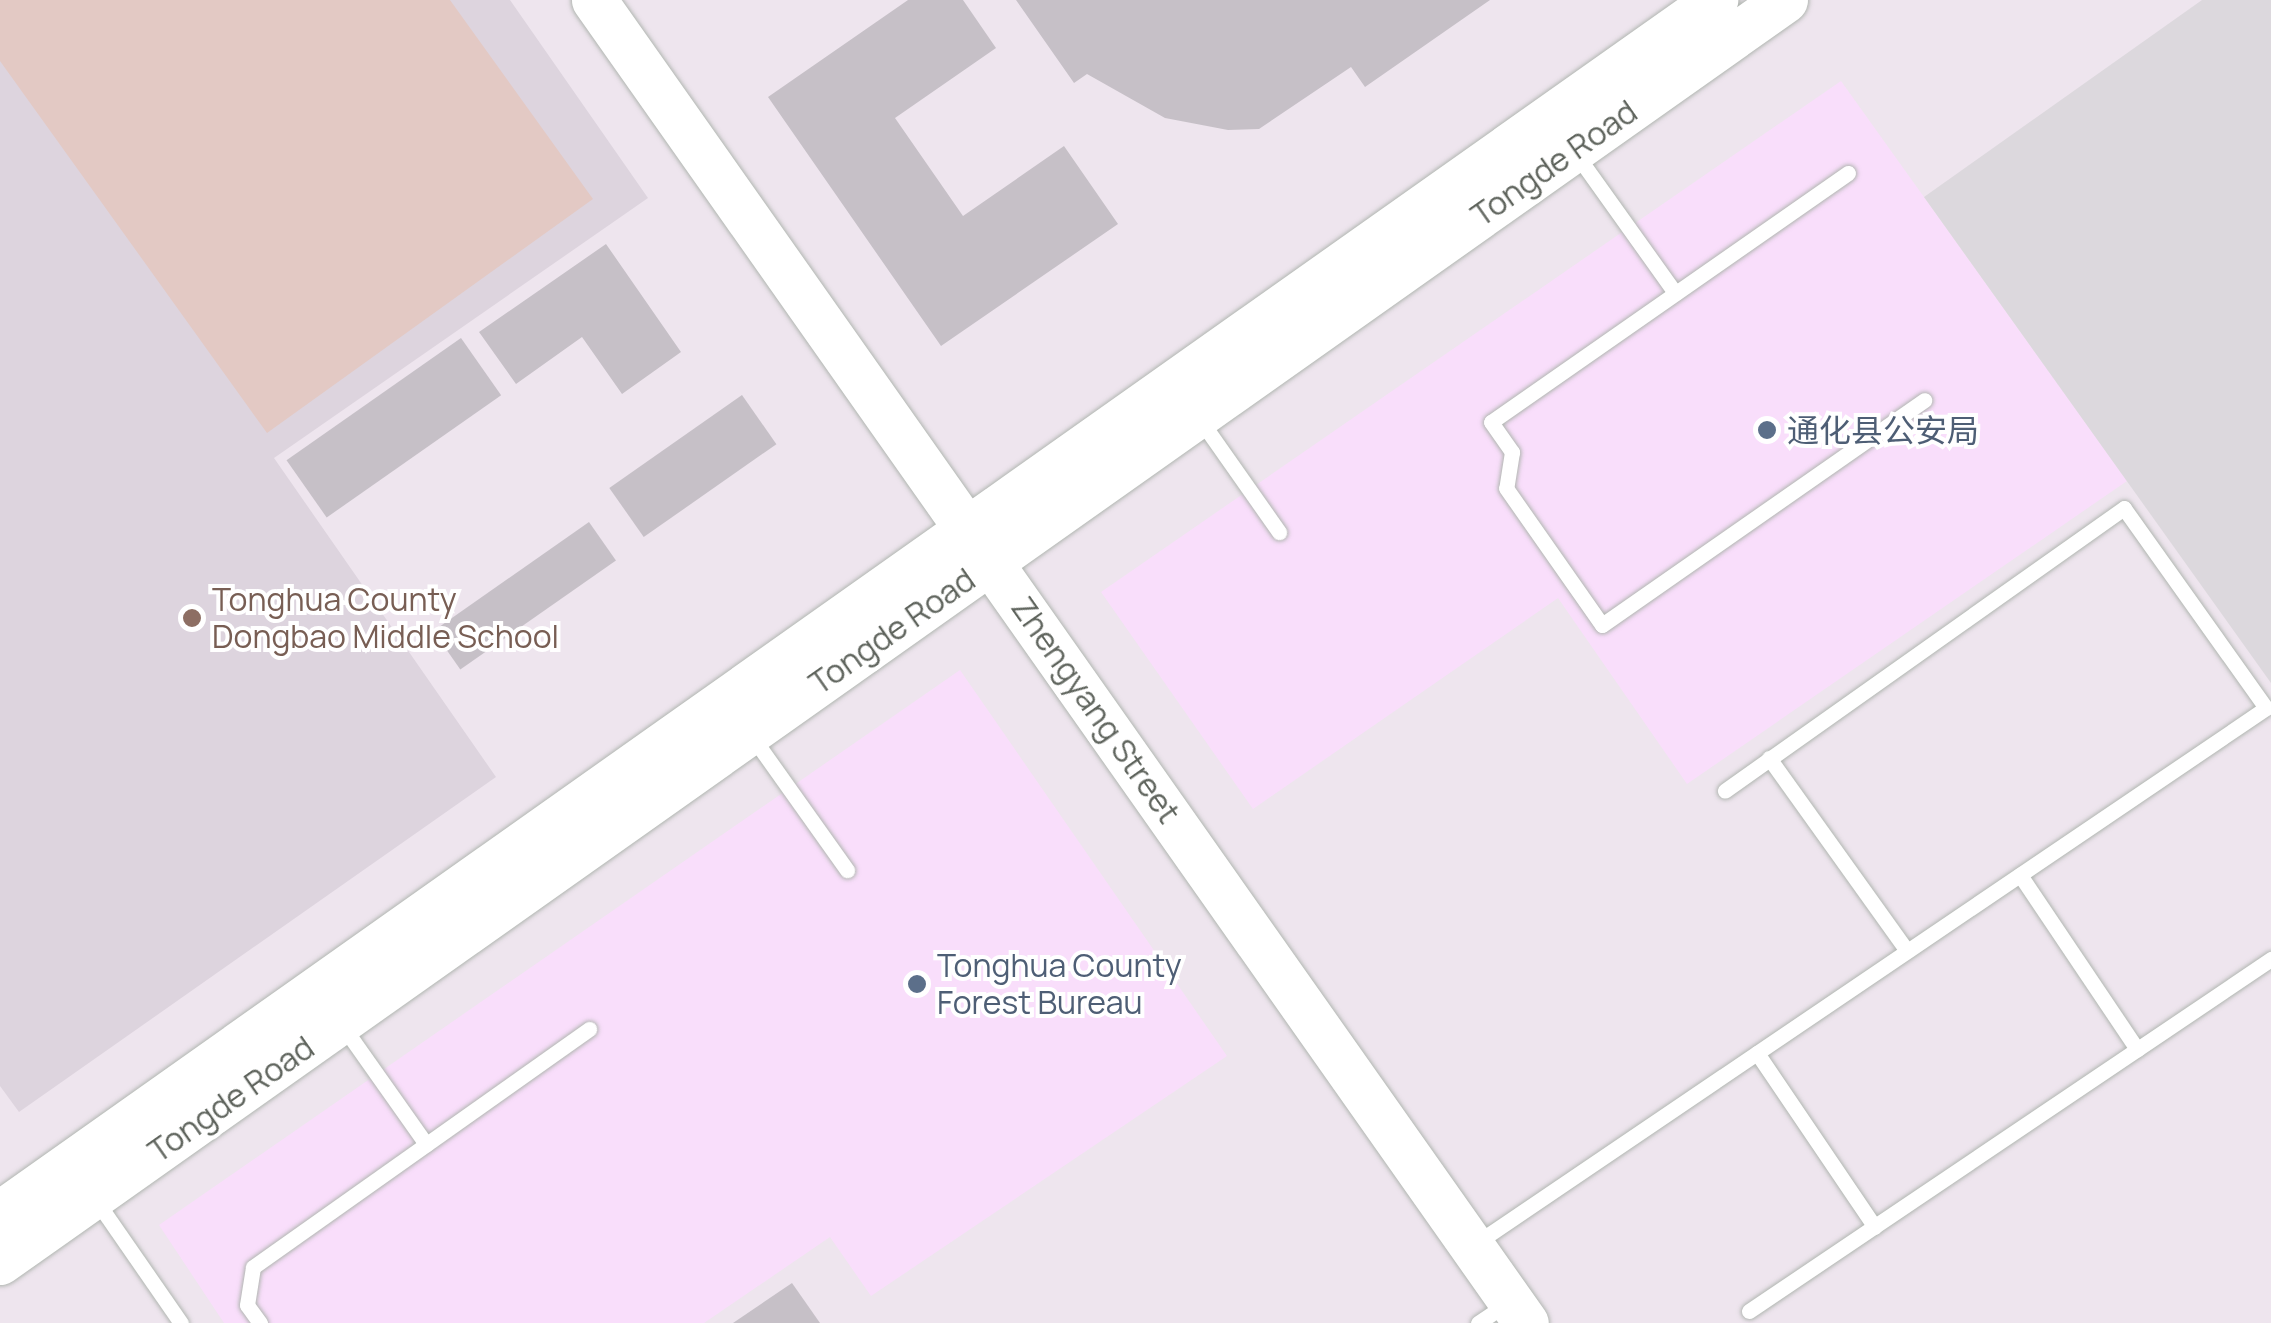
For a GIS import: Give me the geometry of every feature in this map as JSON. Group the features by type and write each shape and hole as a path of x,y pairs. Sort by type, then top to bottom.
{"main road":[{"name":"Zhengyang Street","path":"594,0 1472,1246 1505,1316"},
{"name":"Tongde Road","path":"0,1213 980,544 1715,0"},
{"name":"Tongde Road","path":"0,1262 749,732 980,544 1197,416 1785,0"}],"lane":[{"path":"1573,150 1675,294"},
{"path":"1848,173 1491,422 1512,452 1506,488 1602,625 1924,400"},
{"path":"1197,416 1279,532"},
{"path":"1472,1246 2266,708 2124,508 1725,790"},
{"path":"749,732 847,870"},
{"path":"1770,758 1907,952"},
{"path":"2020,875 2138,1049"},
{"path":"1749,1311 2271,959"},
{"path":"340,1022 426,1144"},
{"path":"260,1323 247,1304 253,1267 589,1029"},
{"path":"1757,1053 1874,1226"},
{"path":"94,1196 181,1323"}],"shaded area":[{"name":"Tonghua County Dongbao Middle School","path":"0,0 510,0 648,198 274,458 496,777 19,1112 0,1086"},
{"path":"0,0 450,0 593,199 267,433 0,61"},
{"path":"2202,0 2271,0 2271,683 1924,197"},
{"name":"通化县公安局","path":"1841,81 2127,481 1687,784 1558,598 1253,809 1101,592"},
{"path":"960,670 1227,1056 871,1296 830,1237 704,1323 224,1323 159,1225"}],"building":[{"path":"908,0 963,0 996,48 895,118 963,216 1064,146 1118,224 941,346 768,97"},
{"path":"1016,0 1490,0 1365,87 1351,67 1259,129 1228,130 1165,118 1087,74 1074,83"},
{"path":"606,244 681,352 622,394 582,337 516,384 479,332"},
{"path":"461,338 501,395 327,518 287,460"},
{"path":"742,395 776,444 644,537 609,488"},
{"path":"589,522 616,561 460,669 433,631"},
{"path":"792,1283 820,1323 733,1323"}],"place":[{"name":"通化县公安局","path":"1767,430"},
{"name":"Tonghua County Dongbao Middle School","path":"192,618"},
{"name":"Tonghua County Forest Bureau","path":"917,984"}]}
